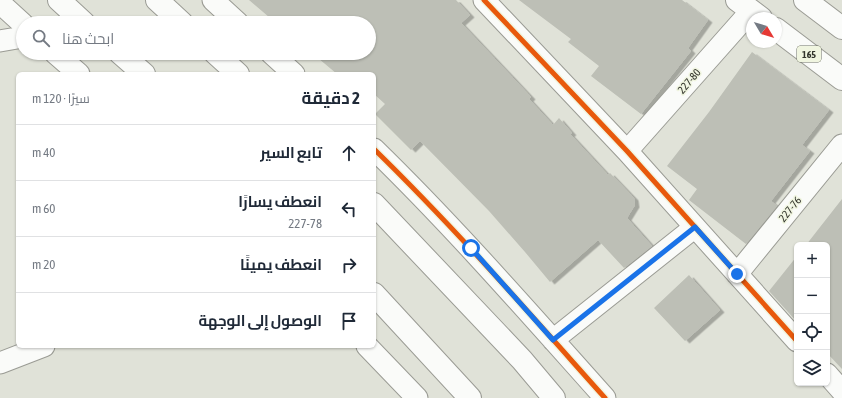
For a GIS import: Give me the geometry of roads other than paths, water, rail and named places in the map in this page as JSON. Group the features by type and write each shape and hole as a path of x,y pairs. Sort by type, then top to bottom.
{"main road":[{"path":"60,0 78,14"},
{"path":"157,0 174,16"},
{"path":"805,0 842,28"},
{"name":"165","path":"782,34 842,79"},
{"path":"128,60 142,72"},
{"path":"223,60 236,72"},
{"path":"376,206 506,344 554,398"},
{"path":"376,296 470,398"}],"street":[{"path":"213,0 230,16"},
{"path":"484,0 627,151 794,338"},
{"path":"0,3 16,18"},
{"name":"227-80","path":"627,151 750,10"},
{"path":"0,41 16,38"},
{"path":"63,60 77,72"},
{"path":"279,60 292,72"},
{"name":"227-76","path":"737,274 842,145"},
{"path":"376,151 471,248 605,398"},
{"path":"553,340 695,227"},
{"path":"0,363 39,348"},
{"path":"369,348 414,397"},
{"path":"830,377 842,391"}]}
